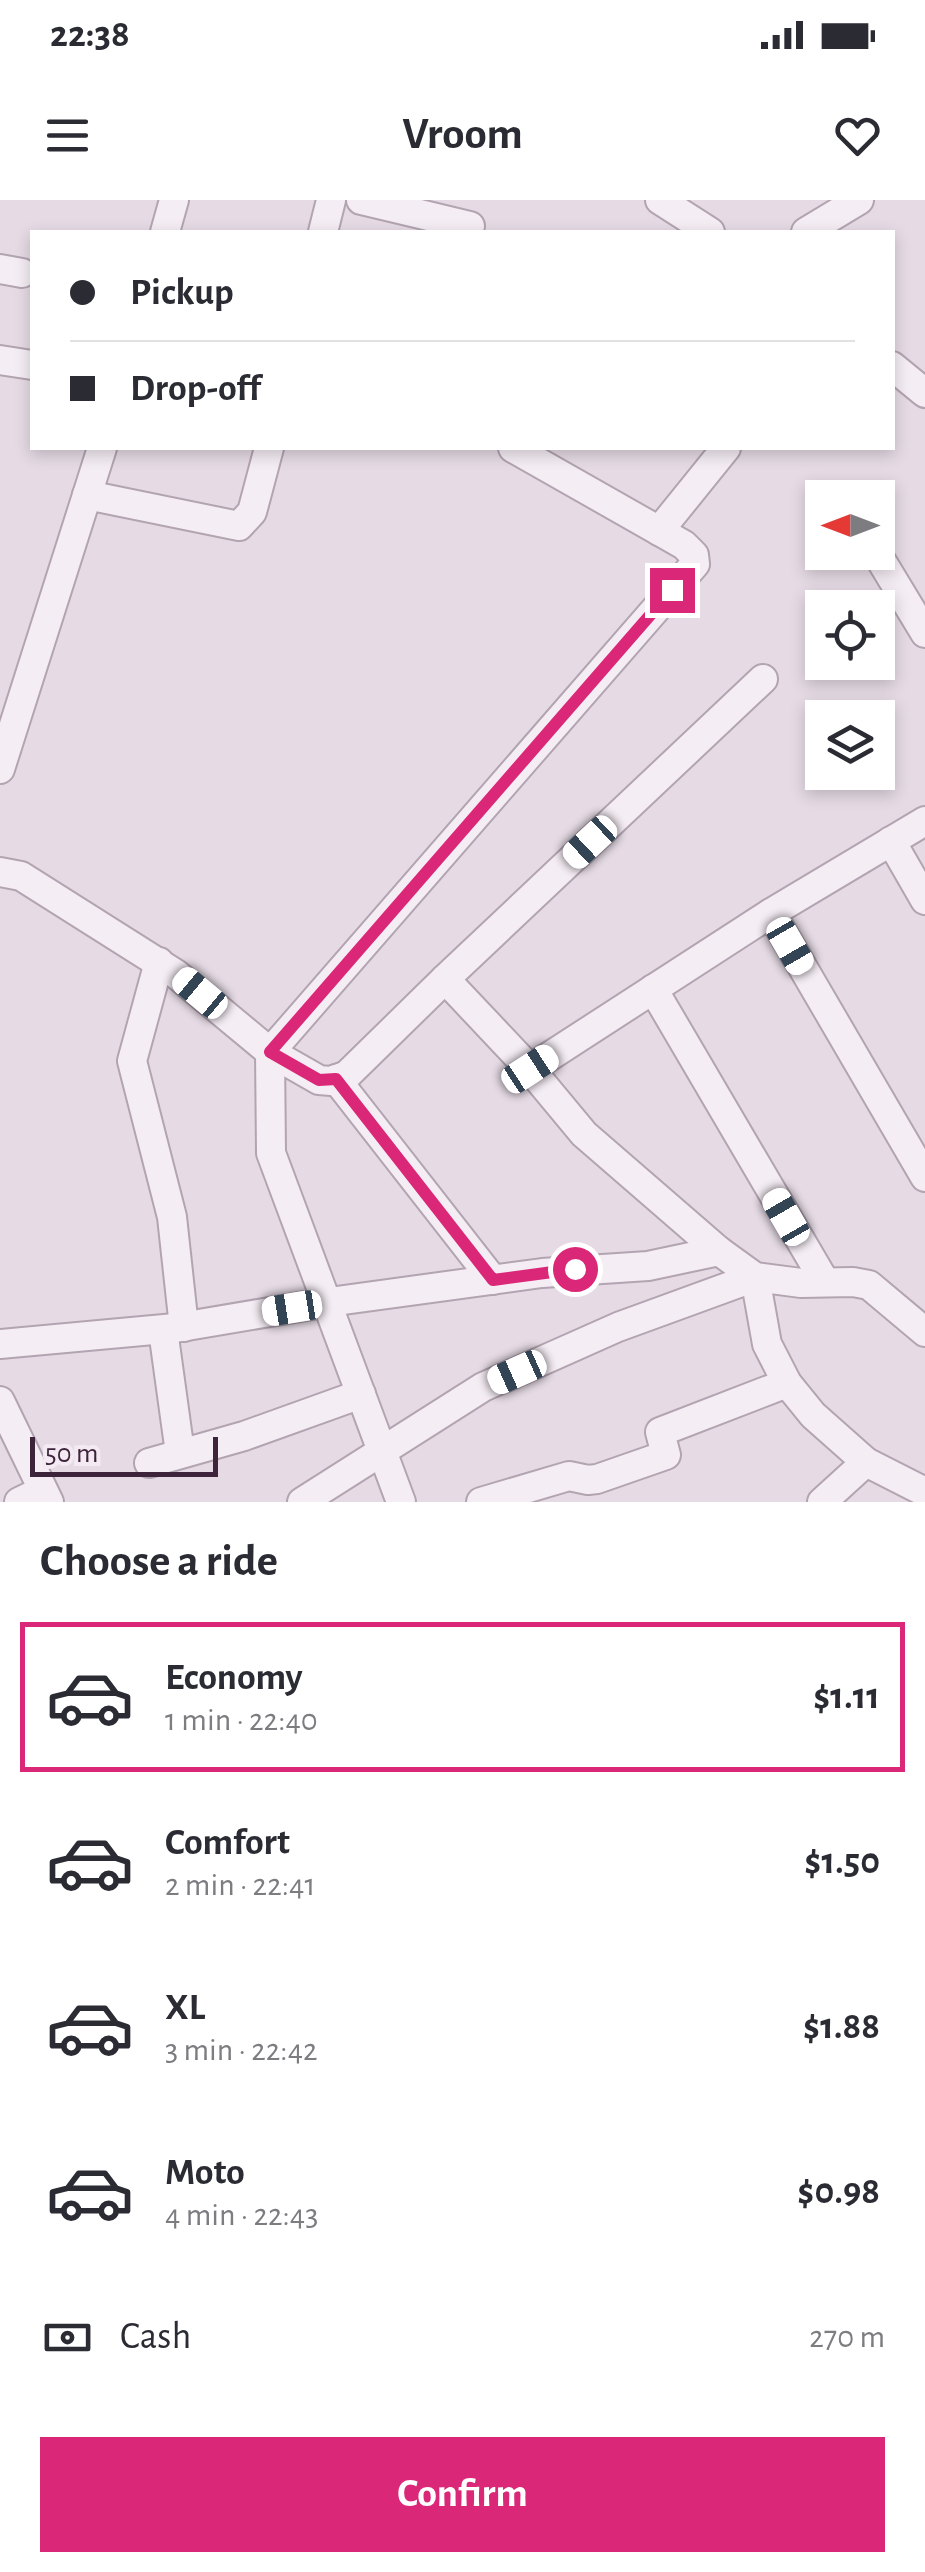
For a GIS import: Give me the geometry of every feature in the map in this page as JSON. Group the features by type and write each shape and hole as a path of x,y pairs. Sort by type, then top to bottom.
{"street":[{"path":"166,230 174,200"},
{"path":"324,230 331,200"},
{"path":"361,200 470,226"},
{"path":"660,200 707,230"},
{"path":"809,230 859,200"},
{"path":"0,360 30,365"},
{"path":"895,368 925,393"},
{"path":"0,767 101,450"},
{"path":"87,495 238,526 252,512 268,450"},
{"path":"401,1502 271,1153 270,1052 695,564 694,555 684,546 517,450"},
{"path":"659,531 724,450"},
{"path":"887,570 925,633"},
{"path":"0,872 20,876 158,962 270,1052 319,1080 336,1079 347,1075 763,679"},
{"path":"530,1069 771,913 925,821"},
{"path":"891,842 925,900"},
{"path":"771,913 925,1176"},
{"path":"158,962 132,1061 172,1217 180,1453"},
{"path":"445,979 530,1069 584,1134 719,1250 756,1276 802,1283 868,1285 925,1332"},
{"path":"653,989 824,1282"},
{"path":"336,1079 493,1280"},
{"path":"0,1344 174,1328 328,1302 575,1269 648,1266 719,1250"},
{"path":"756,1276 767,1344 787,1384 812,1415 866,1462 925,1492"},
{"path":"302,1502 483,1387 618,1327 756,1276"},
{"path":"481,1502 569,1476 597,1478 666,1454 660,1432 787,1384"},
{"path":"149,1463 244,1436 361,1394"},
{"path":"0,1401 37,1498"},
{"path":"822,1502 866,1462"}],"route":[{"path":"575,1269 493,1280 336,1079 319,1080 270,1052 672,590"}]}
